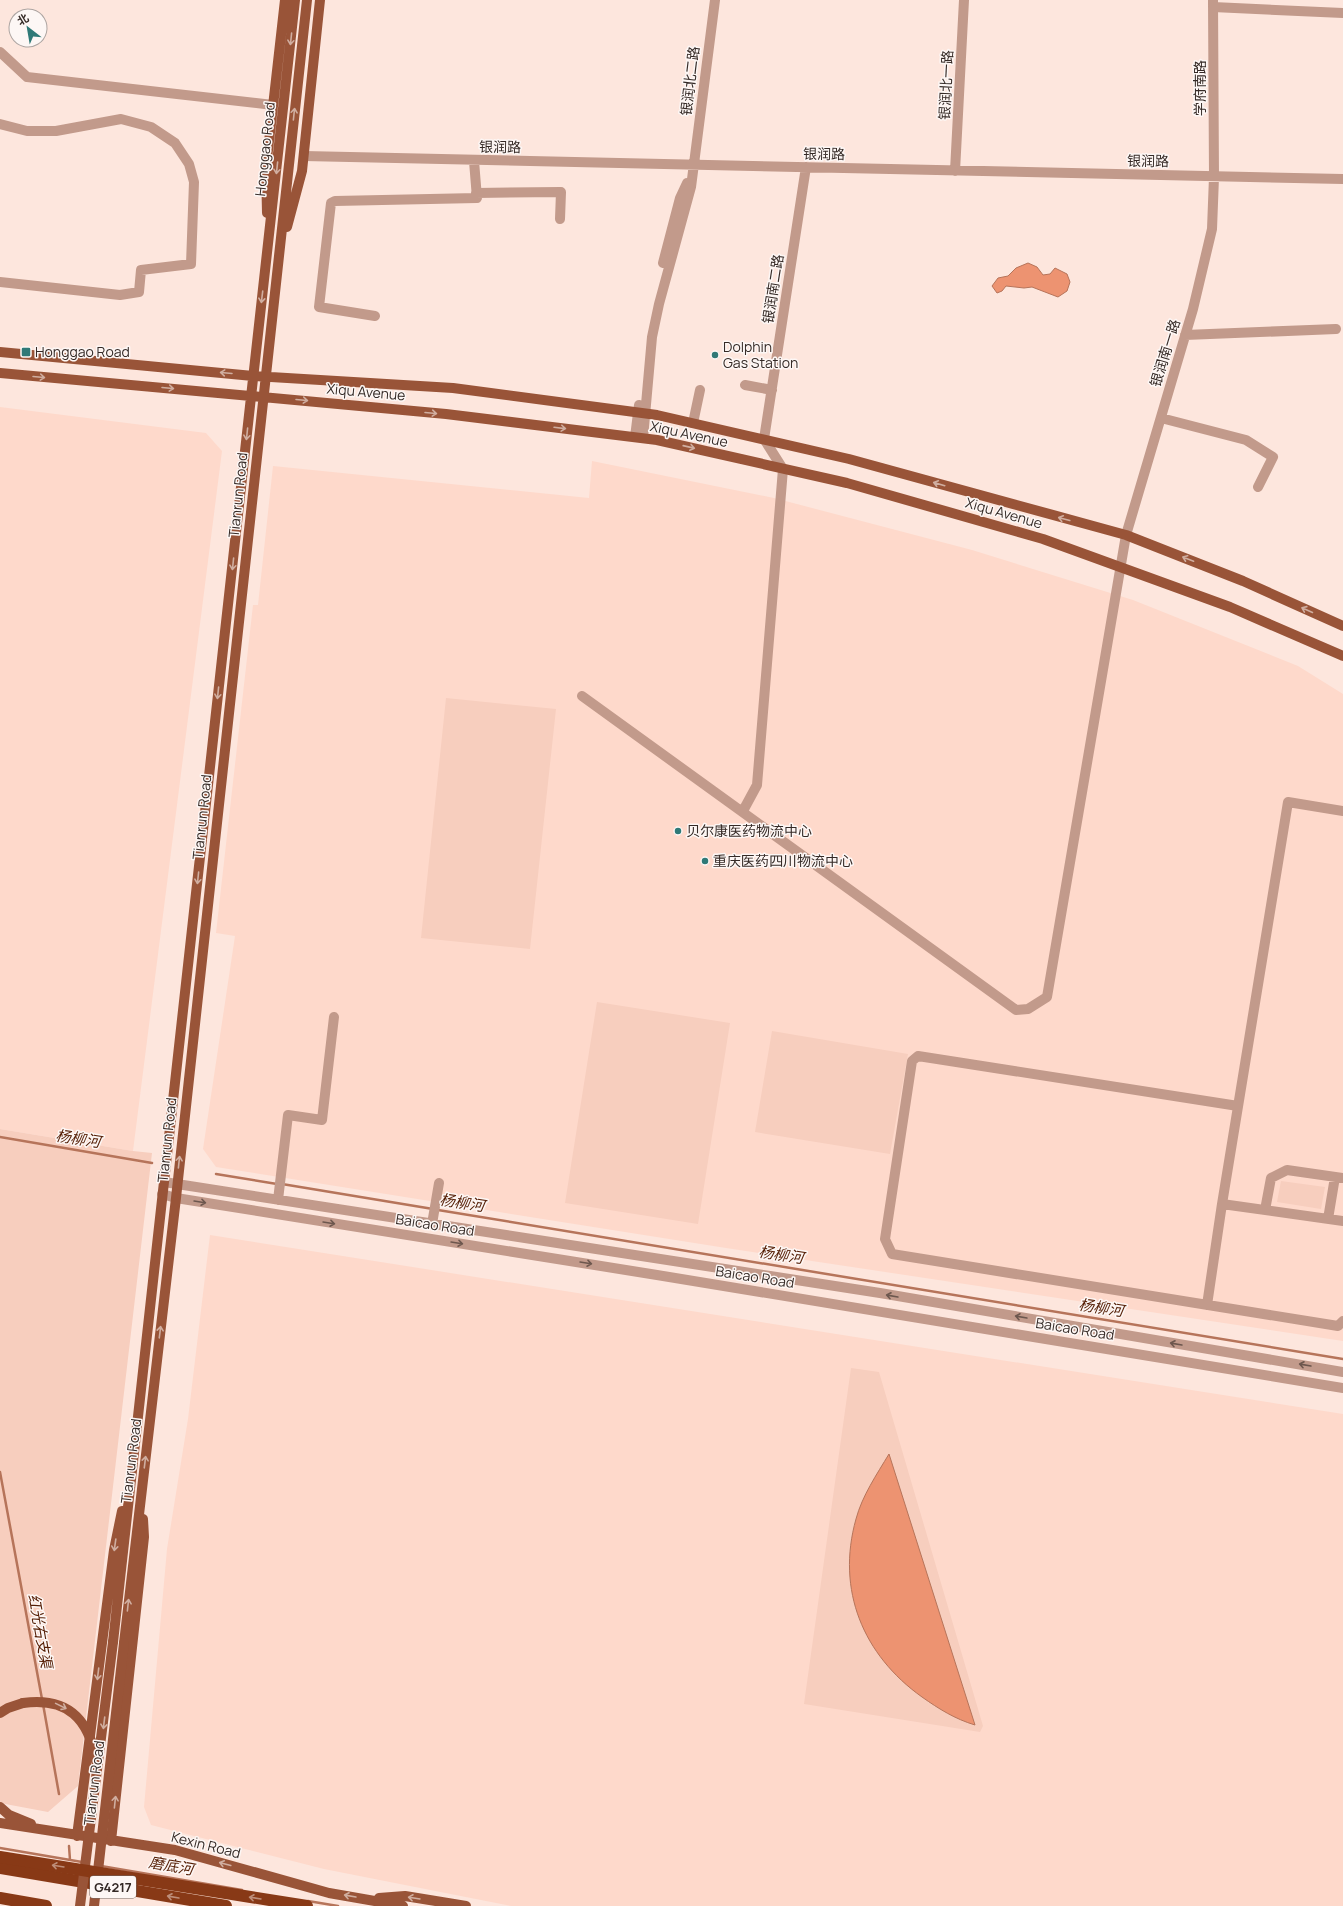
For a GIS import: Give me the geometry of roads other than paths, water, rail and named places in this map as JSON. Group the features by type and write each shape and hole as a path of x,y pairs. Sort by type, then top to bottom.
{"highway":[{"path":"0,1857 307,1906"},
{"name":"G4217","path":"0,1868 226,1906"},
{"path":"0,1898 46,1906"}],"main road":[{"path":"267,255 266,168 285,0"},
{"name":"Honggao Road","path":"252,396 295,0"},
{"name":"Honggao Road","path":"265,376 307,0"},
{"path":"278,258 302,171 320,0"},
{"name":"Xiqu Avenue","path":"0,352 253,376 453,388 641,413 693,423 849,459 1126,535 1243,581 1343,626"},
{"name":"Xiqu Avenue","path":"0,373 446,414 639,438 846,483 1035,537 1230,607 1343,656"},
{"name":"Tianrun Road","path":"94,1906 141,1489 176,1198 176,1184 265,376"},
{"name":"Tianrun Road","path":"80,1906 98,1773 113,1642 252,396"},
{"path":"77,1836 117,1530 131,1480"},
{"path":"111,1841 144,1537 141,1489"},
{"path":"0,1713 8,1708 23,1703 39,1701 53,1702 76,1714 88,1734 95,1752 98,1773"},
{"path":"0,1807 9,1815 47,1831"},
{"name":"Kexin Road","path":"0,1823 175,1850 329,1892 402,1906"},
{"path":"365,1899 405,1896 466,1906"}],"street":[{"name":"银润北二路","path":"639,438 641,413 652,337 659,304 691,187 715,0"},
{"name":"银润北一路","path":"955,171 964,0"},
{"path":"1213,4 1343,13"},
{"name":"学府南路","path":"1213,4 1214,177"},
{"path":"0,52 27,77 273,105"},
{"path":"0,124 27,131 56,130 120,119 151,127 175,143 189,164 194,182 191,264 141,270 139,292 120,295 78,291 42,285 0,282"},
{"name":"银润路","path":"304,156 1343,180"},
{"path":"375,316 319,307 331,203 335,201 477,198 474,161"},
{"name":"银润南二路","path":"764,439 806,167"},
{"name":"银润南一路","path":"582,696 1016,1010 1028,1009 1047,997 1119,566 1126,535 1185,335 1212,230 1214,177"},
{"path":"476,193 561,192 560,219"},
{"path":"1185,335 1336,329"},
{"path":"745,385 772,390"},
{"path":"693,423 700,390"},
{"path":"1161,418 1246,440 1272,457 1258,487"},
{"path":"740,810 744,809 757,784 783,469 764,439"},
{"path":"1206,1305 1288,802 1343,811"},
{"path":"278,1200 288,1115 322,1120 334,1017"},
{"path":"1238,1106 918,1056 912,1061 885,1239 892,1254 1338,1326 1343,1321"},
{"path":"1265,1210 1271,1178 1287,1170 1339,1178 1328,1219"},
{"name":"Baicao Road","path":"164,1182 880,1294 1343,1372"},
{"path":"432,1224 439,1183"},
{"name":"Baicao Road","path":"162,1194 176,1198 657,1275 1343,1388"},
{"path":"1222,1204 1343,1221"}],"waterway":[{"name":"杨柳河","path":"0,1137 152,1163"},
{"name":"杨柳河","path":"216,1174 277,1184"},
{"name":"杨柳河","path":"282,1184 433,1209"},
{"name":"杨柳河","path":"438,1210 1343,1359"},
{"name":"红光右支渠","path":"0,1472 42,1699"},
{"name":"红光右支渠","path":"43,1704 59,1794"},
{"name":"红光右支渠","path":"69,1846 70,1860"},
{"name":"磨底河","path":"0,1848 82,1862"},
{"name":"磨底河","path":"101,1866 242,1890"},
{"name":"磨底河","path":"308,1901 338,1906"}],"place":[{"name":"Honggao Road","path":"26,352"},
{"name":"Dolphin Gas Station","path":"715,355"},
{"name":"贝尔康医药物流中心","path":"678,831"},
{"name":"重庆医药四川物流中心","path":"705,861"}]}
